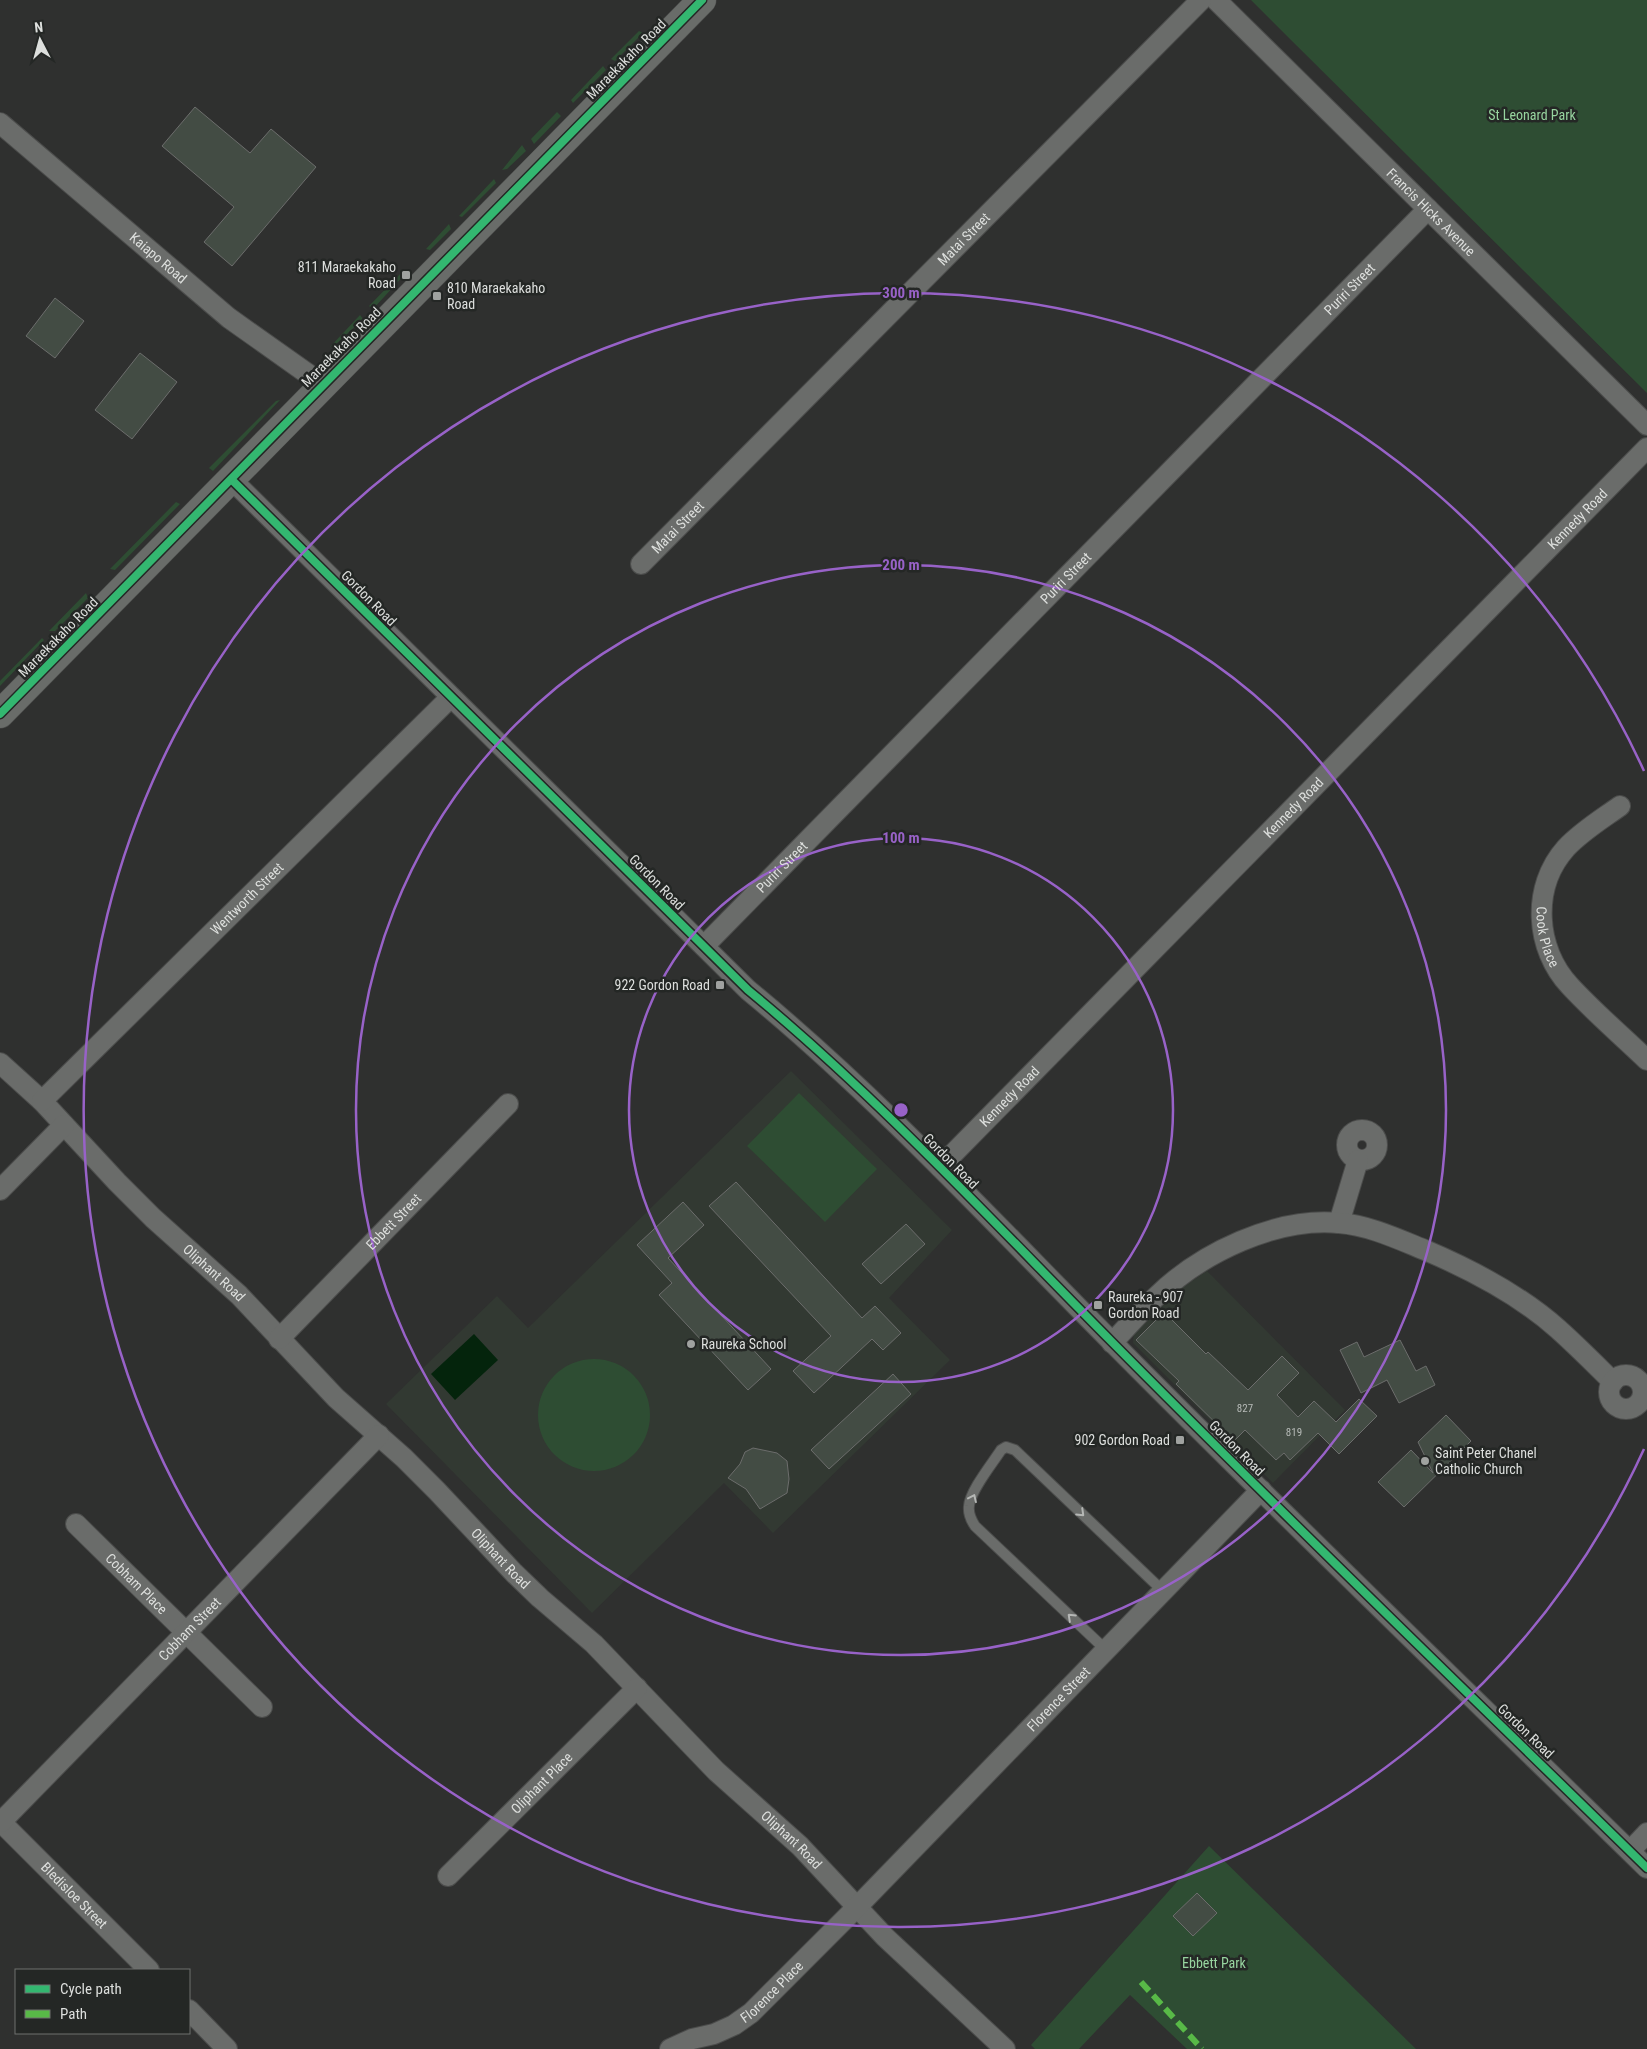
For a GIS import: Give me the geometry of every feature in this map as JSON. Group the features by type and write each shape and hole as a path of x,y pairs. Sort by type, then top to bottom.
{"main road":[{"name":"Maraekakaho Road","path":"0,714 320,386 702,0"}],"street":[{"name":"Matai Street","path":"640,564 1201,0"},
{"name":"Francis Hicks Avenue","path":"1216,0 1647,425"},
{"name":"Kaiapo Road","path":"0,123 229,318 308,374 320,386"},
{"name":"Puriri Street","path":"704,946 1428,209"},
{"name":"Kennedy Road","path":"940,1167 1647,448"},
{"name":"Gordon Road","path":"231,479 748,990 806,1037 940,1167 1112,1343 1647,1868"},
{"name":"Wentworth Street","path":"42,1101 451,697"},
{"name":"Cook Place","path":"1620,806 1580,834 1565,849 1548,880 1544,895 1542,924 1544,941 1551,958 1569,986 1647,1060"},
{"name":"Oliphant Road","path":"0,1063 42,1101 117,1182 239,1295 336,1398 379,1435 437,1491 480,1539 533,1592 594,1644 716,1772 800,1846 856,1908 919,1970 963,2008 1005,2049"},
{"name":"Ebbett Street","path":"279,1339 508,1104"},
{"path":"0,1190 64,1125"},
{"path":"1339,1223 1358,1160"},
{"path":"1112,1343 1172,1283 1229,1247 1253,1236 1276,1229 1323,1222 1339,1223 1365,1228 1401,1240 1496,1285 1557,1328 1613,1382"},
{"name":"Cobham Street","path":"1,1821 379,1435"},
{"name":"Florence Street","path":"856,1908 1262,1490"},
{"name":"Cobham Place","path":"76,1524 262,1707"},
{"name":"Oliphant Place","path":"448,1876 637,1688"},
{"name":"Bledisloe Street","path":"1,1821 148,1969"},
{"path":"1630,1851 1647,1833"},
{"name":"Florence Place","path":"670,2049 692,2039 714,2034 734,2025 751,2013 856,1908"},
{"path":"190,2011 227,2049"}],"lane":[{"path":"1106,1650 975,1526 971,1520 970,1500 1001,1450 1006,1447 1015,1450 1163,1591"}],"shaded area":[{"name":"Raureka School","path":"791,1071 952,1230 889,1298 950,1360 773,1533 724,1483 592,1613 386,1404 497,1296 528,1328"},
{"path":"1207,1271 1345,1410 1273,1483 1133,1343 1134,1329 1172,1294"},
{"path":"474,1334 498,1360 455,1400 431,1374"}],"green space":[{"name":"St Leonard Park","path":"1251,0 1647,0 1647,393 1293,42"},
{"path":"639,31 643,33 615,61 611,59"},
{"path":"603,66 606,70 573,103 571,100"},
{"path":"557,112 561,116 534,144 531,139"},
{"path":"522,145 526,151 507,169 502,170"},
{"path":"494,179 496,183 462,217 459,216"},
{"path":"449,224 451,229 430,250 426,249"},
{"path":"405,269 406,273 373,309 369,306"},
{"path":"360,315 363,319 335,345 330,347"},
{"path":"280,400 213,471 209,468 276,401"},
{"path":"176,502 180,504 115,570 110,569"},
{"path":"86,593 88,598 55,631 49,631"},
{"path":"42,638 44,640 0,686 0,681"},
{"path":"799,1093 877,1169 825,1222 747,1146"},
{"path":"594,1359 616,1363 634,1375 646,1393 650,1415 646,1437 634,1455 616,1467 594,1471 572,1467 554,1455 542,1437 538,1415 542,1393 554,1375 572,1363"},
{"name":"Ebbett Park","path":"1209,1846 1416,2049 1187,2049 1130,1995 1079,2049 1035,2049 1031,2045"}],"building":[{"path":"195,107 250,153 271,129 316,167 232,266 204,242 234,207 162,146"},
{"path":"55,298 84,321 55,358 26,336"},
{"path":"140,353 177,382 132,439 95,410"},
{"path":"736,1182 862,1318 875,1306 901,1333 883,1350 872,1339 814,1393 793,1371 831,1336 709,1206"},
{"path":"683,1202 704,1225 668,1258 771,1369 748,1390 659,1295 672,1283 637,1245"},
{"path":"906,1224 925,1244 881,1284 862,1264"},
{"path":"1164,1312 1206,1354 1208,1352 1248,1390 1282,1356 1299,1373 1277,1395 1298,1417 1314,1401 1336,1422 1359,1399 1377,1416 1339,1454 1318,1433 1290,1460 1284,1453 1276,1460 1245,1430 1234,1441 1176,1384 1179,1381 1136,1340"},
{"path":"1400,1340 1416,1371 1426,1366 1435,1385 1399,1403 1387,1380 1361,1393 1340,1350 1357,1342 1364,1357"},
{"path":"893,1374 911,1394 829,1469 811,1450"},
{"name":"Saint Peter Chanel Catholic Church","path":"1446,1415 1471,1441 1404,1507 1378,1482 1411,1450 1433,1473 1418,1442"},
{"path":"753,1448 777,1453 787,1461 789,1479 787,1493 760,1509 746,1489 728,1478 740,1464 745,1452"},
{"path":"1197,1893 1217,1913 1193,1936 1173,1916"}],"marked path":[{"path":"1141,1982 1202,2049"}],"cycle path":[{"path":"0,714 702,0"},
{"path":"231,479 748,990 843,1073 934,1161 1244,1474 1647,1868"}],"place":[{"name":"811 Maraekakaho Road","path":"406,275"},
{"name":"810 Maraekakaho Road","path":"437,296"},
{"name":"922 Gordon Road","path":"720,985"},
{"name":"Raureka - 907 Gordon Road","path":"1098,1305"},
{"name":"Raureka School","path":"691,1344"},
{"name":"902 Gordon Road","path":"1180,1440"},
{"name":"Saint Peter Chanel Catholic Church","path":"1425,1461"}]}
